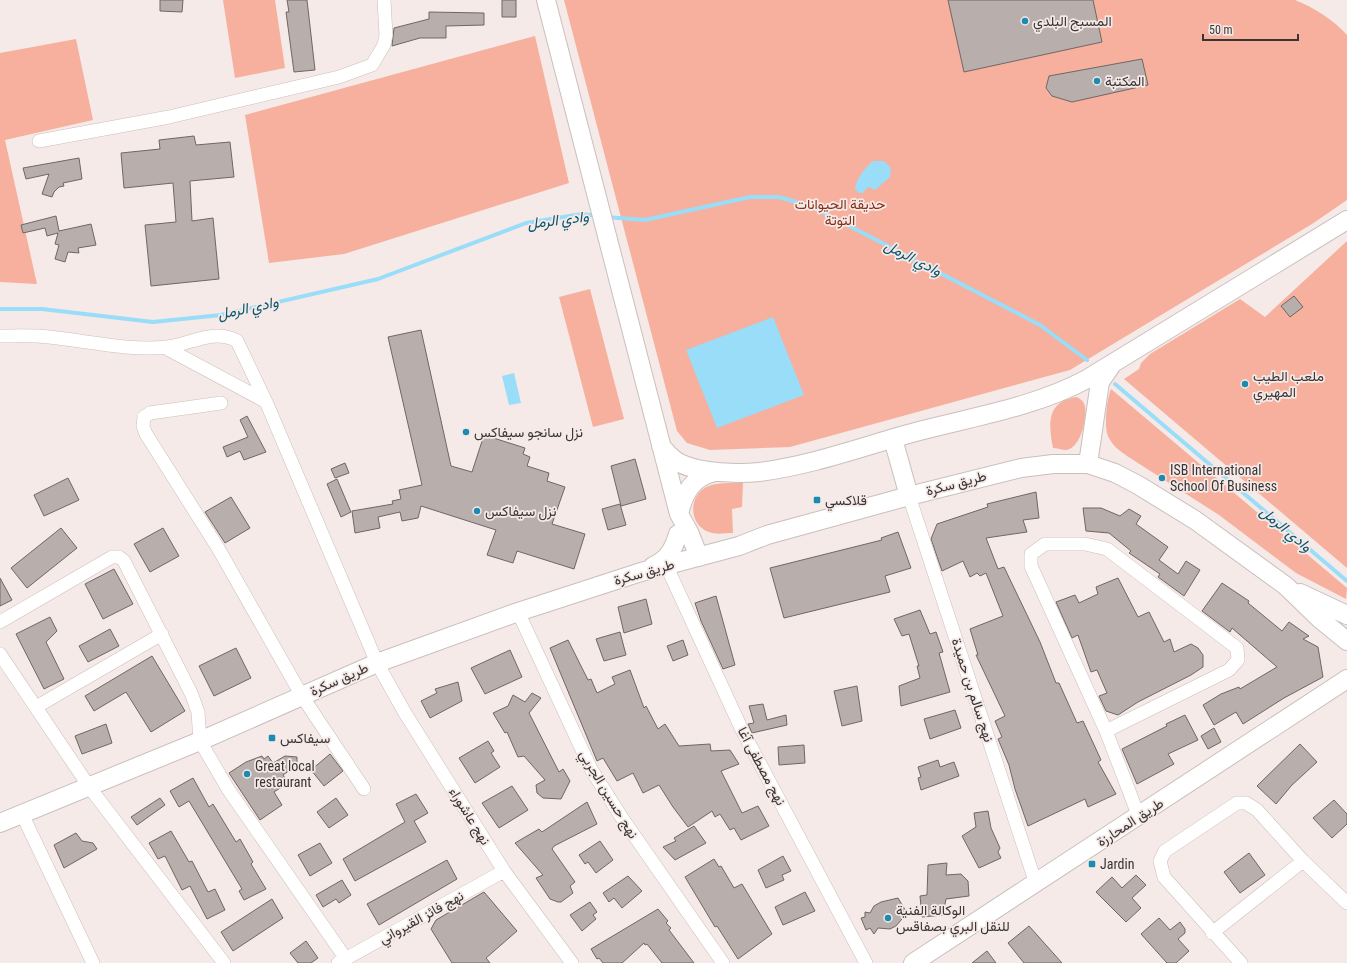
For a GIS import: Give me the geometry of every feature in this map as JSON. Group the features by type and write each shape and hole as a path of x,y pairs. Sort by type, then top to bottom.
{"main road":[{"path":"546,0 661,446 692,558"},
{"path":"661,446 680,464 692,468 718,471 758,472 803,463 1031,402 1072,387 1112,364 1347,220"},
{"path":"1088,464 1100,382 1112,364"},
{"path":"1072,387 1086,392 1097,404"},
{"path":"893,439 909,496"},
{"name":"طريق سكرة","path":"0,823 90,788 377,663 518,612 641,572 739,546 767,535 909,496 1020,468 1053,464 1088,464 1115,473 1165,500 1286,586"},
{"path":"679,514 687,490 695,480 706,474 718,471"},
{"path":"684,533 713,548 739,546"},
{"path":"641,572 668,557 684,533"},
{"path":"1286,586 1347,615"},
{"path":"1286,586 1320,619 1347,641"},
{"name":"طريق المحارزة","path":"913,963 1139,817 1347,679"}],"street":[{"path":"38,141 169,117 338,77 372,65 384,45 386,29 384,0"},
{"name":"نهج عاشوراء","path":"0,336 47,336 131,347 164,347 212,335 228,336 237,341 247,358 377,663 405,713 504,871 572,963"},
{"path":"164,347 265,401"},
{"path":"221,404 150,413 144,417 143,426 146,434 218,548 302,696 364,790"},
{"name":"نهج سالم بن حميدة","path":"909,496 1036,884"},
{"path":"1106,732 1229,670 1238,660 1237,648 1106,548 1079,544 1045,544 1031,554 1031,566 1106,732 1139,817"},
{"path":"0,622 112,557 119,557 124,561 162,634 198,712 200,741 228,789 342,961"},
{"name":"نهج مصطفى آغا","path":"666,565 742,730 866,963"},
{"name":"نهج حسين الجربي","path":"518,612 591,769 622,818 723,963"},
{"path":"36,707 162,634"},
{"path":"0,654 6,675 36,707 90,788 224,963"},
{"path":"1241,963 1212,933 1164,876 1160,861 1165,851 1210,819 1240,802 1251,805 1257,810 1303,861 1347,903"},
{"path":"22,814 93,963"},
{"path":"1212,933 1303,861"},
{"name":"نهج فائز القيرواني","path":"342,961 504,871"}],"green space":[{"path":"223,0 275,0 285,68 235,78"},
{"name":"حديقة الحيوانات التوتة","path":"564,0 1295,0 1323,14 1342,29 1347,35 1347,200 1312,224 1070,370 790,447 710,450 687,443 677,431"},
{"path":"535,36 569,183 344,254 269,263 245,115"},
{"path":"76,39 93,120 5,140 37,284 0,282 0,53"},
{"name":"ملعب الطيب المهيري","path":"1347,241 1347,568 1124,379 1139,369 1141,363 1150,354 1240,299 1265,317"},
{"path":"590,289 624,419 593,427 559,297"},
{"path":"1111,389 1347,588 1346,599 1296,573 1219,515 1117,448 1109,438 1106,428 1107,406"},
{"path":"1077,397 1084,403 1085,406 1085,418 1082,432 1076,444 1071,448 1066,450 1053,448 1050,422 1055,408 1067,399"},
{"path":"743,483 742,507 732,509 733,533 721,534 709,532 702,528 693,511 696,497 700,492 706,487 714,484"}],"water":[{"path":"873,161 884,161 891,168 890,177 875,190 868,187 863,193 859,193 855,189 857,181 864,170"},
{"path":"773,317 804,395 717,428 686,350"},
{"path":"514,373 521,403 509,405 502,376"}],"building":[{"path":"160,0 183,0 182,12 160,11"},
{"path":"287,0 307,0 315,70 294,72 286,12 289,12"},
{"path":"502,0 516,0 516,17 502,17"},
{"name":"المسبح البلدي","path":"948,0 1093,0 1102,42 964,72"},
{"path":"429,12 484,13 484,25 446,26 446,38 420,38 392,46 394,28 429,19"},
{"name":"المكتبة","path":"1142,59 1148,85 1072,102 1052,96 1046,88 1049,76"},
{"path":"194,136 196,145 230,142 234,177 190,181 192,221 213,218 219,279 151,286 145,225 176,222 173,183 124,188 121,153 160,149 159,140"},
{"path":"79,158 82,179 63,183 64,186 59,187 54,192 52,197 42,194 49,174 26,179 23,168"},
{"path":"56,216 59,231 91,224 96,245 78,248 79,253 68,252 65,262 55,259 59,245 55,244 58,233 47,236 45,228 23,233 21,225"},
{"path":"1294,296 1303,307 1290,317 1281,306"},
{"path":"421,330 451,466 472,472 484,435 525,448 523,454 530,457 527,466 549,473 547,481 565,487 552,524 585,534 574,569 517,551 513,563 487,555 496,530 421,506 418,518 402,521 400,512 378,517 380,528 355,533 352,511 393,504 392,501 401,499 399,490 422,485 388,337"},
{"path":"247,416 266,452 244,460 240,451 227,457 223,447 248,437 240,420"},
{"path":"635,459 646,499 621,506 611,466"},
{"path":"345,463 349,473 335,478 331,469"},
{"path":"68,478 79,500 44,516 34,495"},
{"path":"337,479 351,512 341,517 327,484"},
{"path":"1036,492 1039,518 1023,520 1027,532 986,538 998,569 1004,567 1040,642 1056,683 1059,683 1077,723 1083,721 1101,760 1098,762 1116,794 1088,807 1085,799 1028,826 1015,789 1009,765 998,739 1002,737 995,721 1005,716 976,655 978,655 970,629 1003,616 986,573 980,576 977,573 970,577 963,561 942,571 931,539 937,524 988,507 987,504"},
{"path":"231,497 250,528 225,543 205,512"},
{"path":"620,504 626,525 608,530 602,509"},
{"path":"1083,508 1101,508 1120,516 1129,509 1141,516 1136,524 1168,547 1159,560 1178,574 1186,561 1200,570 1184,596 1158,577 1160,574 1129,553 1131,551 1109,533 1086,531"},
{"path":"61,528 77,548 27,588 11,568"},
{"path":"163,528 179,556 150,572 134,544"},
{"path":"898,532 911,568 885,576 890,592 784,618 770,568 882,540 881,538"},
{"path":"114,569 133,604 103,619 85,584"},
{"path":"0,578 12,600 0,606"},
{"path":"1118,578 1138,617 1149,612 1164,642 1170,639 1174,652 1191,644 1198,648 1203,655 1203,667 1191,675 1138,702 1118,715 1106,711 1099,696 1107,693 1097,670 1091,672 1078,635 1072,638 1056,602 1075,595 1079,603 1098,594 1096,587"},
{"path":"1222,583 1249,601 1248,603 1282,631 1289,622 1309,636 1303,639 1318,647 1323,677 1284,698 1243,724 1236,712 1214,725 1203,705 1221,694 1239,687 1240,689 1277,667 1232,628 1230,632 1202,611"},
{"path":"716,596 735,665 723,669 701,621 695,603"},
{"path":"646,599 652,624 624,633 618,607"},
{"path":"920,610 930,634 936,632 943,652 939,653 950,692 901,706 899,686 920,678 917,666 919,666 909,634 902,636 894,619"},
{"path":"50,617 57,631 46,642 64,679 44,689 16,634"},
{"path":"110,629 119,646 88,662 79,646"},
{"path":"620,632 626,655 604,661 596,639"},
{"path":"568,640 588,680 591,679 597,693 615,684 612,677 630,670 644,708 646,706 658,729 665,724 679,746 710,744 711,751 730,750 739,764 721,771 742,813 758,806 769,826 741,840 734,828 730,830 720,814 715,817 712,811 688,827 659,785 643,793 633,773 617,781 603,758 597,761 550,648"},
{"path":"683,640 688,655 673,661 667,646"},
{"path":"236,648 251,678 214,696 199,666"},
{"path":"510,650 522,677 485,694 471,668"},
{"path":"152,656 185,711 151,732 126,692 94,711 85,696"},
{"path":"458,682 462,701 430,718 421,701 437,693 435,689"},
{"path":"857,686 862,721 842,726 834,691"},
{"path":"532,693 541,698 529,713 559,772 563,769 570,781 561,799 543,798 537,793 536,785 545,780 524,756 518,757 507,732 505,733 493,713 508,706 513,695 525,702"},
{"path":"763,704 767,720 786,715 787,725 752,733 748,724 754,723 749,706"},
{"path":"955,710 961,728 930,739 924,719"},
{"path":"1185,715 1198,740 1168,754 1174,764 1137,784 1122,749"},
{"path":"106,724 112,743 82,754 75,736"},
{"path":"1214,728 1221,742 1208,749 1201,736"},
{"path":"488,741 494,751 491,753 500,767 475,783 459,758"},
{"path":"1300,744 1317,762 1292,785 1276,804 1257,786"},
{"path":"804,745 805,763 779,765 778,747"},
{"path":"330,754 343,771 324,786 311,770"},
{"path":"262,756 264,759 268,756 273,763 285,756 297,757 297,765 283,775 288,783 274,792 282,805 260,820 229,773 246,762"},
{"path":"938,760 940,767 954,762 959,776 921,790 918,778 921,777 918,767"},
{"path":"193,778 209,807 213,804 236,842 240,839 253,862 251,864 266,889 244,900 239,891 242,889 189,801 179,807 170,791"},
{"path":"512,786 528,810 499,828 482,803"},
{"path":"416,794 428,813 414,821 426,842 355,881 343,859 405,822 396,804"},
{"path":"160,798 165,805 137,825 131,817"},
{"path":"336,798 348,815 329,828 317,812"},
{"path":"1334,800 1347,814 1347,824 1332,838 1313,818"},
{"path":"587,802 597,824 554,846 552,849 575,882 570,886 573,893 561,902 558,902 550,899 536,878 543,875 515,843 539,829 542,832"},
{"path":"988,811 991,828 1000,848 998,852 1001,858 979,868 962,836 976,827 974,813"},
{"path":"694,826 706,843 675,860 663,847 676,841 674,838"},
{"path":"171,831 189,862 192,861 208,892 215,889 225,910 207,919 190,886 182,890 165,856 158,859 149,843"},
{"path":"76,833 82,841 93,843 97,849 64,868 54,845"},
{"path":"600,841 613,860 596,873 588,862 585,864 579,855"},
{"path":"320,843 332,863 310,876 298,855"},
{"path":"1249,853 1265,875 1240,893 1224,872"},
{"path":"783,856 791,871 782,875 784,880 766,888 758,870"},
{"path":"714,859 719,867 721,866 734,888 742,884 772,934 738,959 717,926 715,927 685,877"},
{"path":"447,860 457,879 379,925 367,904"},
{"path":"947,863 946,875 961,874 968,881 969,896 946,899 943,915 922,917 920,896 927,895 928,865"},
{"path":"1136,875 1146,885 1132,898 1141,908 1126,922 1096,892 1112,877 1122,888"},
{"path":"628,876 642,891 622,908 614,898 609,902 603,893"},
{"path":"342,880 351,895 339,903 336,899 323,907 316,895"},
{"path":"484,892 517,931 486,958 490,963 452,963 431,929 436,920"},
{"path":"805,892 815,911 783,925 775,907"},
{"path":"898,898 907,913 896,926 890,929 878,928 874,934 870,928 866,930 861,918 865,917 865,912 870,913 874,906 881,902"},
{"path":"272,899 283,918 233,951 221,932"},
{"path":"590,902 597,912 593,915 596,919 582,931 570,915"},
{"path":"658,909 668,921 666,923 671,928 669,930 694,963 662,963 647,944 645,945 644,943 622,963 603,963 599,958 597,959 591,949"},
{"path":"1159,918 1170,930 1180,922 1185,929 1185,933 1178,939 1189,951 1176,963 1167,963 1141,934"},
{"path":"1029,926 1062,963 1024,963 1008,943"},
{"path":"306,941 318,958 311,963 298,963 290,953"},
{"path":"987,951 996,963 972,963"}],"waterway":[{"name":"وادي الرمل","path":"606,217 645,220 750,197 779,197 796,202 816,209 1040,325 1087,360"},
{"name":"وادي الرمل","path":"0,309 42,309 153,322 221,315 378,279 526,223 582,214 597,216"},
{"name":"وادي الرمل","path":"1115,384 1347,581"}],"place":[{"name":"المسبح البلدي","path":"1025,21"},
{"name":"المكتبة","path":"1097,81"},
{"name":"ملعب الطيب المهيري","path":"1245,384"},
{"name":"نزل سانجو سيفاكس","path":"466,432"},
{"name":"ISB International School Of Business","path":"1162,478"},
{"name":"قلاكسي","path":"817,500"},
{"name":"نزل سيفاكس","path":"477,511"},
{"name":"سيفاكس","path":"272,738"},
{"name":"Great local restaurant","path":"247,774"},
{"name":"Jardin","path":"1092,864"},
{"name":"الوكالة الفنية للنقل البري بصفاقس","path":"888,918"}]}
